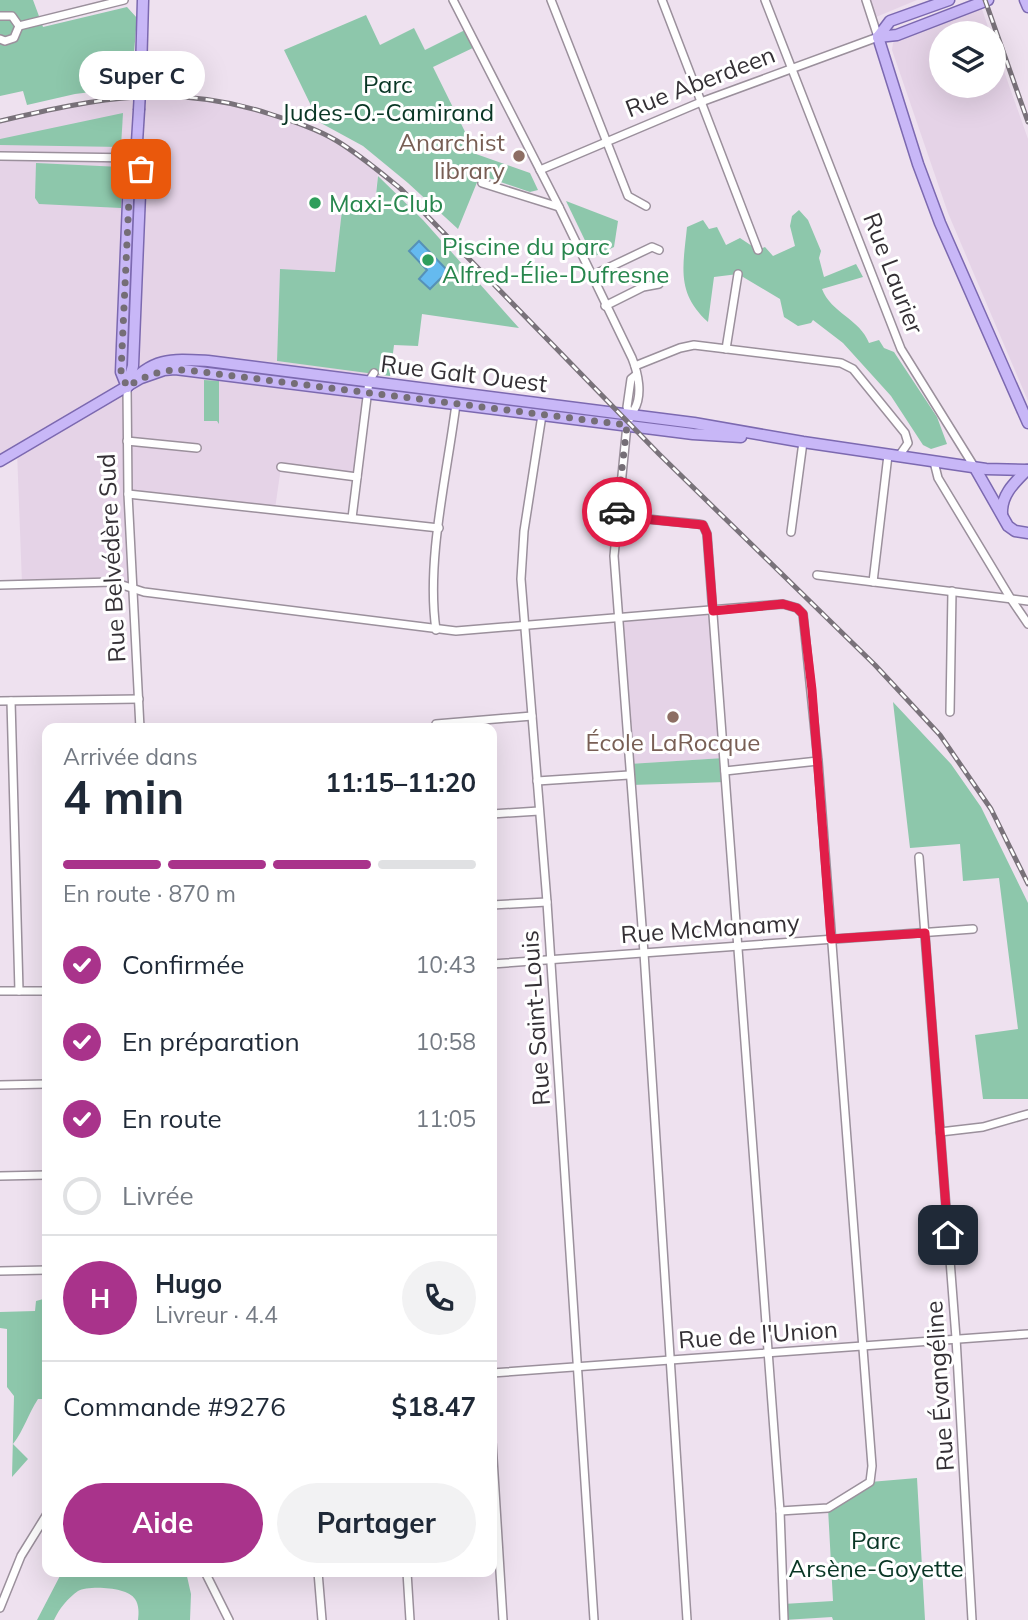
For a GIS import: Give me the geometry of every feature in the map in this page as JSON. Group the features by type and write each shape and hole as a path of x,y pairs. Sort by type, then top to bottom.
{"main road":[{"name":"Rue Belvédère Sud","path":"127,387 121,372 130,168 136,158 143,0"},
{"name":"Rue Aberdeen","path":"878,37 890,21 949,0"},
{"name":"Rue Aberdeen","path":"878,37 897,35 988,0"},
{"path":"1025,0 1028,7"},
{"path":"878,37 918,164 940,223 1028,423"},
{"name":"Rue Galt Ouest","path":"0,461 148,375 175,369 370,382 628,420"},
{"name":"Rue Galt Ouest","path":"370,382 456,404 542,415 694,423 975,468 1028,470"},
{"name":"Rue Laurier","path":"975,468 1002,519"},
{"path":"1028,470 1007,493 1001,507 1002,519 1015,531 1028,533"}],"street":[{"path":"19,26 124,0"},
{"path":"453,0 559,207 635,366 639,381 635,408 628,420 616,516 614,556 644,953 687,1620"},
{"path":"551,0 628,196 646,206"},
{"path":"662,0 758,250"},
{"name":"Rue Laurier","path":"765,0 901,349 975,468"},
{"path":"866,0 878,37"},
{"path":"0,16 12,16 19,26"},
{"path":"0,39 5,41 14,38 19,26"},
{"name":"Rue Aberdeen","path":"540,170 701,102 878,37"},
{"path":"0,156 136,158"},
{"path":"482,183 559,207"},
{"path":"591,276 652,247 659,250"},
{"path":"726,349 738,274"},
{"path":"605,306 643,287 659,284"},
{"path":"635,366 694,345 848,365 873,391 908,438 908,443 899,456"},
{"path":"352,518 370,382"},
{"name":"Rue Belvédère Sud","path":"127,387 128,494 140,723"},
{"path":"436,630 433,588 456,404"},
{"name":"Rue Saint-Louis","path":"542,415 522,557 524,627 547,902 594,1620"},
{"path":"127,441 197,448"},
{"path":"791,532 803,442"},
{"path":"873,582 888,454"},
{"path":"934,462 938,478 1010,599 1028,624"},
{"path":"281,467 357,477"},
{"path":"128,494 439,528"},
{"path":"616,516 703,525 707,534 780,1511 784,1620"},
{"path":"817,575 1028,601"},
{"path":"0,585 113,582 144,592 456,631 783,604 797,608 806,620 872,1466 870,1482 828,1507 780,1511"},
{"path":"950,712 952,591"},
{"path":"0,701 139,699"},
{"path":"12,701 19,991"},
{"path":"436,723 532,716"},
{"path":"725,771 818,761"},
{"path":"537,781 629,775"},
{"path":"497,814 539,811"},
{"name":"Rue Évangéline","path":"919,857 956,1338 972,1620"},
{"path":"497,905 547,902"},
{"name":"Rue McManamy","path":"497,964 973,929"},
{"path":"0,992 42,991"},
{"path":"0,1084 42,1084"},
{"path":"940,1132 983,1127 1028,1114"},
{"path":"0,1176 42,1175"},
{"path":"0,1271 42,1270"},
{"name":"Rue de l'Union","path":"497,1373 1028,1334"},
{"path":"1,1603 21,1556 42,1522"},
{"path":"497,1522 503,1620"},
{"path":"208,1577 229,1620"},
{"path":"318,1577 322,1620"},
{"path":"407,1577 410,1620"}],"shaded area":[{"path":"869,0 917,0 876,17"},
{"path":"981,6 986,21 942,21"},
{"path":"929,26 929,98 1006,98 1006,77 1028,139 1028,401 948,213 892,50 897,38"},
{"path":"176,95 227,101 311,127 336,140 378,171 374,215 342,211 336,272 280,270 277,361 374,373 357,477 281,467 275,509 128,494 132,587 120,583 22,584 17,451 0,461 0,121 111,98"},
{"name":"École LaRocque","path":"713,611 724,758 629,764 619,619"}],"green space":[{"path":"0,0 33,0 43,27 127,7 137,18 131,87 75,94 27,105 23,91 0,96"},
{"name":"Parc Judes-O.-Camirand","path":"366,15 380,45 414,28 425,50 467,29 477,46 433,67 476,154 530,173 538,190 530,192 480,175 458,229 363,146 319,122 284,50"},
{"path":"123,113 121,147 0,145 0,139"},
{"path":"36,163 121,167 121,208 39,204 35,198"},
{"path":"378,176 423,220 519,328 422,314 418,346 394,345 390,376 277,361 280,269 335,272 342,210 374,214"},
{"path":"566,201 618,221 614,247 593,257"},
{"path":"799,210 808,220 821,251 819,258 824,277 856,264 863,277 822,289 826,297 859,328 869,343 879,340 884,348 894,352 937,417 947,444 931,449 923,445 891,396 843,343 813,320 798,326 784,317 780,299 738,274 714,277 708,322 691,301 686,290 683,267 687,227 703,220 709,229 717,227 726,245 740,238 758,250 765,247 773,256 795,246 790,226 792,216"},
{"path":"204,380 219,381 219,424 217,421 204,421"},
{"path":"893,702 951,764 981,807 1028,903 1028,1099 983,1099 975,1035 1018,1029 999,878 963,881 960,844 910,848"},
{"path":"724,758 726,782 631,785 629,764"},
{"path":"42,1299 42,1399 38,1399 13,1444 28,1459 12,1477 14,1396 7,1387 7,1329 0,1328 0,1312 35,1311 36,1301"},
{"name":"Parc Arsène-Goyette","path":"917,1478 925,1620 833,1620 832,1617 784,1620 783,1604 833,1601 828,1508 870,1482"},
{"path":"59,1577 187,1577 191,1594 190,1620 138,1620 137,1604 131,1595 99,1588 78,1591 64,1604 54,1620 37,1620"}],"water":[{"name":"Piscine du parc Alfred-Élie-Dufresne","path":"419,241 448,271 430,289 419,279 427,270 409,251"}],"railway":[{"path":"985,0 1028,122"},
{"path":"0,121 104,100 169,96 203,99 237,105 306,126 337,141 362,158 401,189 659,454 875,665 940,735 991,809 1028,884"}],"way so far":[{"path":"141,169 136,158 130,168 121,372 127,387 148,375 175,369 627,425 617,512"}],"place":[{"name":"Anarchist library","path":"519,156"},
{"name":"Super C","path":"141,169"},
{"name":"Maxi-Club","path":"315,203"},
{"name":"Piscine du parc Alfred-Élie-Dufresne","path":"428,260"},
{"name":"École LaRocque","path":"673,717"}],"route":[{"path":"617,512 616,516 703,525 707,534 713,611 783,604 797,608 806,620 831,939 925,933 948,1235"}]}
